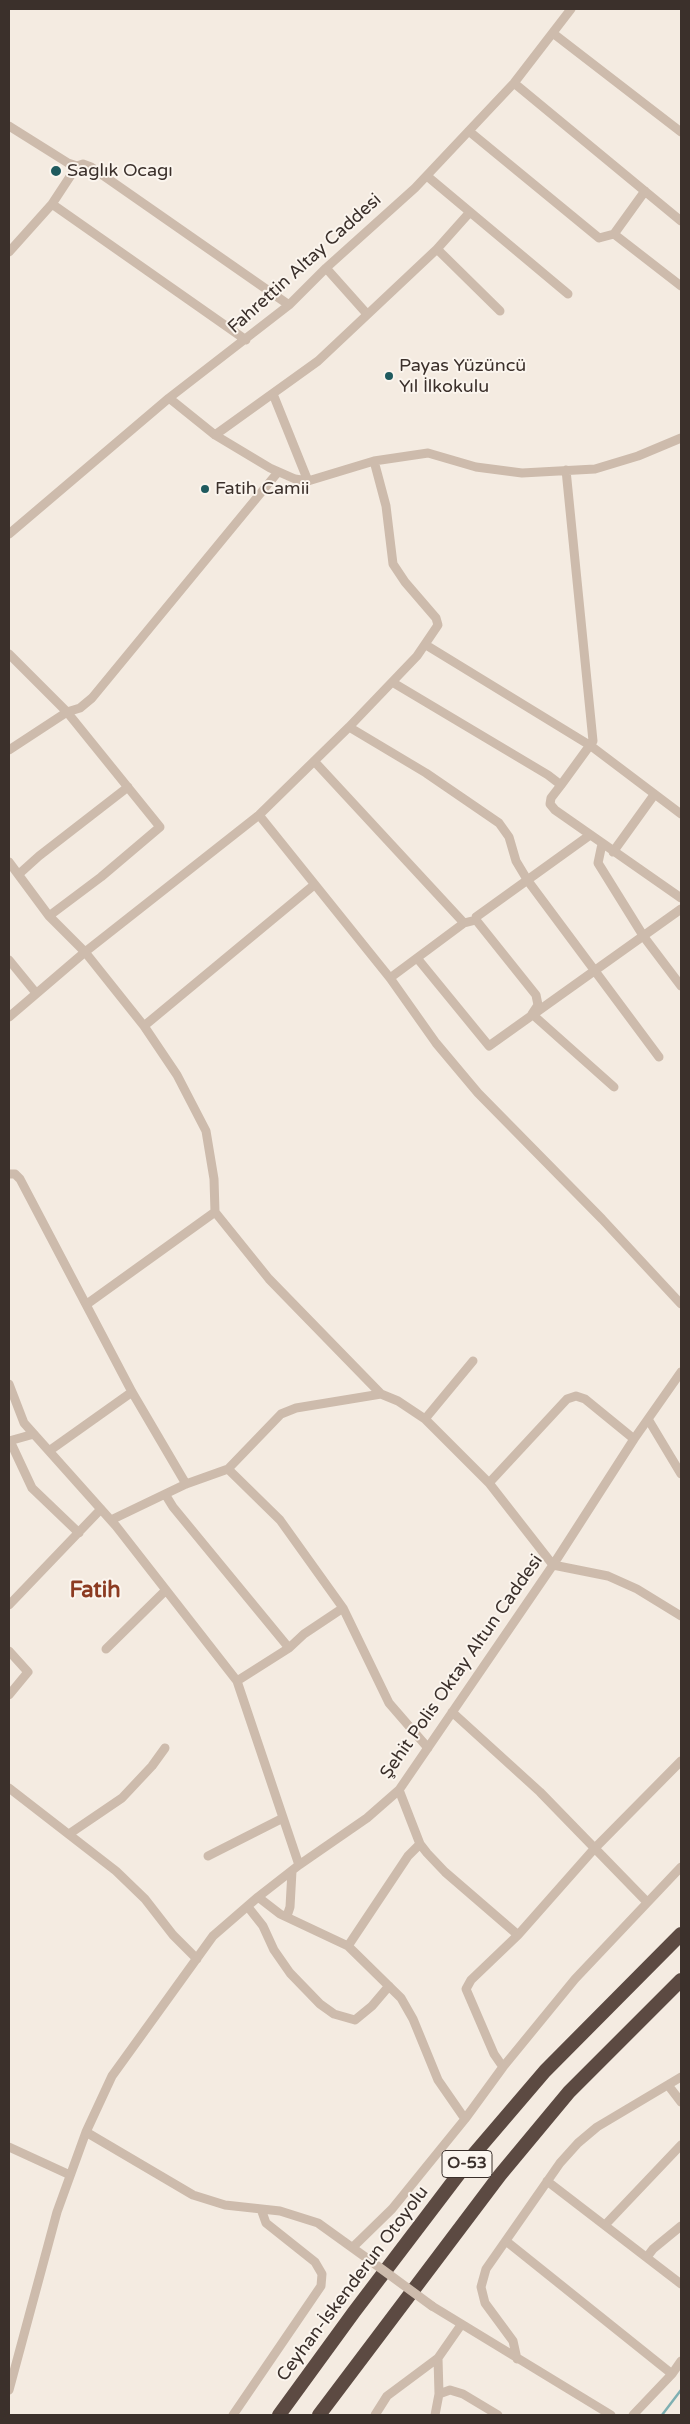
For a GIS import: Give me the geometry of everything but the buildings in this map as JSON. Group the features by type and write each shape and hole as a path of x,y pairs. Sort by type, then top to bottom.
{"highway":[{"name":"Ceyhan-İskenderun Otoyolu","path":"279,2415 354,2312 474,2154 545,2071 681,1934"},
{"name":"O-53","path":"319,2415 500,2175 569,2092 681,1980"}],"street":[{"name":"Fahrettin Altay Caddesi","path":"9,534 169,398 289,305 326,268 427,176 470,132 514,83 554,34 571,9"},
{"path":"554,34 681,132"},
{"path":"514,83 681,221"},
{"path":"9,126 68,163 77,166 83,164 91,166 289,305"},
{"path":"470,132 599,238 614,234 645,191"},
{"path":"9,252 52,204 77,166"},
{"path":"427,176 568,294"},
{"path":"52,204 246,340"},
{"path":"215,434 318,361 437,249 470,212"},
{"path":"614,234 681,286"},
{"path":"437,249 500,311"},
{"path":"326,268 367,314"},
{"path":"273,394 308,481"},
{"path":"169,398 215,434 294,480 308,481 374,461 428,453 476,467 522,473 595,469 638,456 681,438"},
{"path":"9,1017 85,952 258,815 349,727 426,645 438,625 436,618 405,582 393,564 386,506 374,461"},
{"path":"566,470 593,741 551,798 550,804 555,810 613,852 681,898"},
{"path":"10,747 66,712 80,708 92,698 278,472"},
{"path":"426,645 591,746 681,814"},
{"path":"9,654 66,712 160,827 101,877 49,916"},
{"path":"392,682 524,759 561,785"},
{"path":"349,727 426,773 499,823 509,837 516,861 528,881 659,1057"},
{"path":"314,761 464,923"},
{"path":"19,874 128,787"},
{"path":"613,852 654,795"},
{"path":"258,815 390,978 436,1043 478,1094 602,1219 681,1304"},
{"path":"390,978 464,923 476,920 476,917 590,835"},
{"path":"602,844 598,863 644,937 681,986"},
{"path":"9,862 49,916 85,952 144,1026 177,1074 206,1131 214,1178 215,1212 269,1279 381,1394 398,1401 425,1419 488,1483 553,1565 608,1576 637,1589 681,1616"},
{"path":"144,1026 314,885"},
{"path":"417,958 486,1045 489,1046 681,909"},
{"path":"476,920 536,995 538,1005 532,1014"},
{"path":"9,960 36,993"},
{"path":"532,1014 614,1087"},
{"path":"9,1174 15,1174 20,1179 132,1392 186,1484"},
{"path":"87,1304 215,1212"},
{"path":"425,1419 473,1361"},
{"name":"Şehit Polis Oktay Altun Caddesi","path":"9,2390 57,2212 86,2132 112,2076 214,1936 258,1897 367,1818 399,1790 553,1565 634,1439 681,1372"},
{"path":"9,1384 24,1423 111,1520 237,1681 283,1818 296,1868 287,1916"},
{"path":"49,1451 132,1392"},
{"path":"111,1520 186,1484 228,1469 281,1414 296,1408 381,1394"},
{"path":"488,1483 567,1399 576,1396 585,1399 634,1439"},
{"path":"648,1419 680,1467"},
{"path":"34,1434 10,1441 32,1488 79,1532"},
{"path":"228,1469 280,1520 342,1608 389,1703 428,1748"},
{"path":"165,1494 173,1507 289,1648"},
{"path":"9,1605 101,1509"},
{"path":"106,1649 166,1590"},
{"path":"237,1681 289,1648 304,1634 342,1608"},
{"path":"9,1651 28,1672 9,1695"},
{"path":"452,1712 540,1792 647,1902"},
{"path":"69,1834 122,1798 152,1766 165,1748"},
{"path":"503,2067 494,2054 466,1988 471,1980 518,1935 594,1849 681,1761"},
{"path":"9,1788 89,1848 131,1885 197,1959"},
{"path":"399,1790 420,1844 445,1872 518,1935"},
{"path":"208,1856 283,1818"},
{"path":"348,1946 408,1856 420,1844"},
{"path":"353,2247 392,2209 466,2119 503,2067 575,1979 681,1867"},
{"path":"258,1897 280,1914 348,1946 401,1998 413,2019 438,2080 466,2119"},
{"path":"248,1907 263,1926 274,1950 290,1973 320,2004 334,2014 355,2020 372,2006 389,1986"},
{"path":"517,2360 513,2342 485,2303 481,2287 486,2269 547,2181 578,2143 597,2127 681,2077"},
{"path":"668,2085 681,2102"},
{"path":"86,2132 193,2195 225,2205 280,2211 318,2223 432,2306 517,2360 611,2415"},
{"path":"605,2225 681,2145"},
{"path":"9,2147 70,2175"},
{"path":"547,2181 681,2284"},
{"path":"233,2415 321,2286 322,2274 316,2262 266,2224 261,2209"},
{"path":"647,2257 653,2249 681,2226"},
{"path":"506,2241 672,2374"},
{"path":"375,2415 387,2396 438,2358 461,2325"},
{"path":"434,2415 439,2394 438,2358"},
{"path":"633,2415 672,2374 681,2361"},
{"path":"439,2394 450,2390 463,2394 498,2415"}],"waterway":[{"path":"662,2415 681,2390"}],"place":[{"name":"Saglık Ocagı","path":"56,171"},
{"name":"Payas Yüzüncü Yıl İlkokulu","path":"389,376"},
{"name":"Fatih Camii","path":"205,489"}],"district":[{"name":"Fatih","path":"95,1591"}]}
